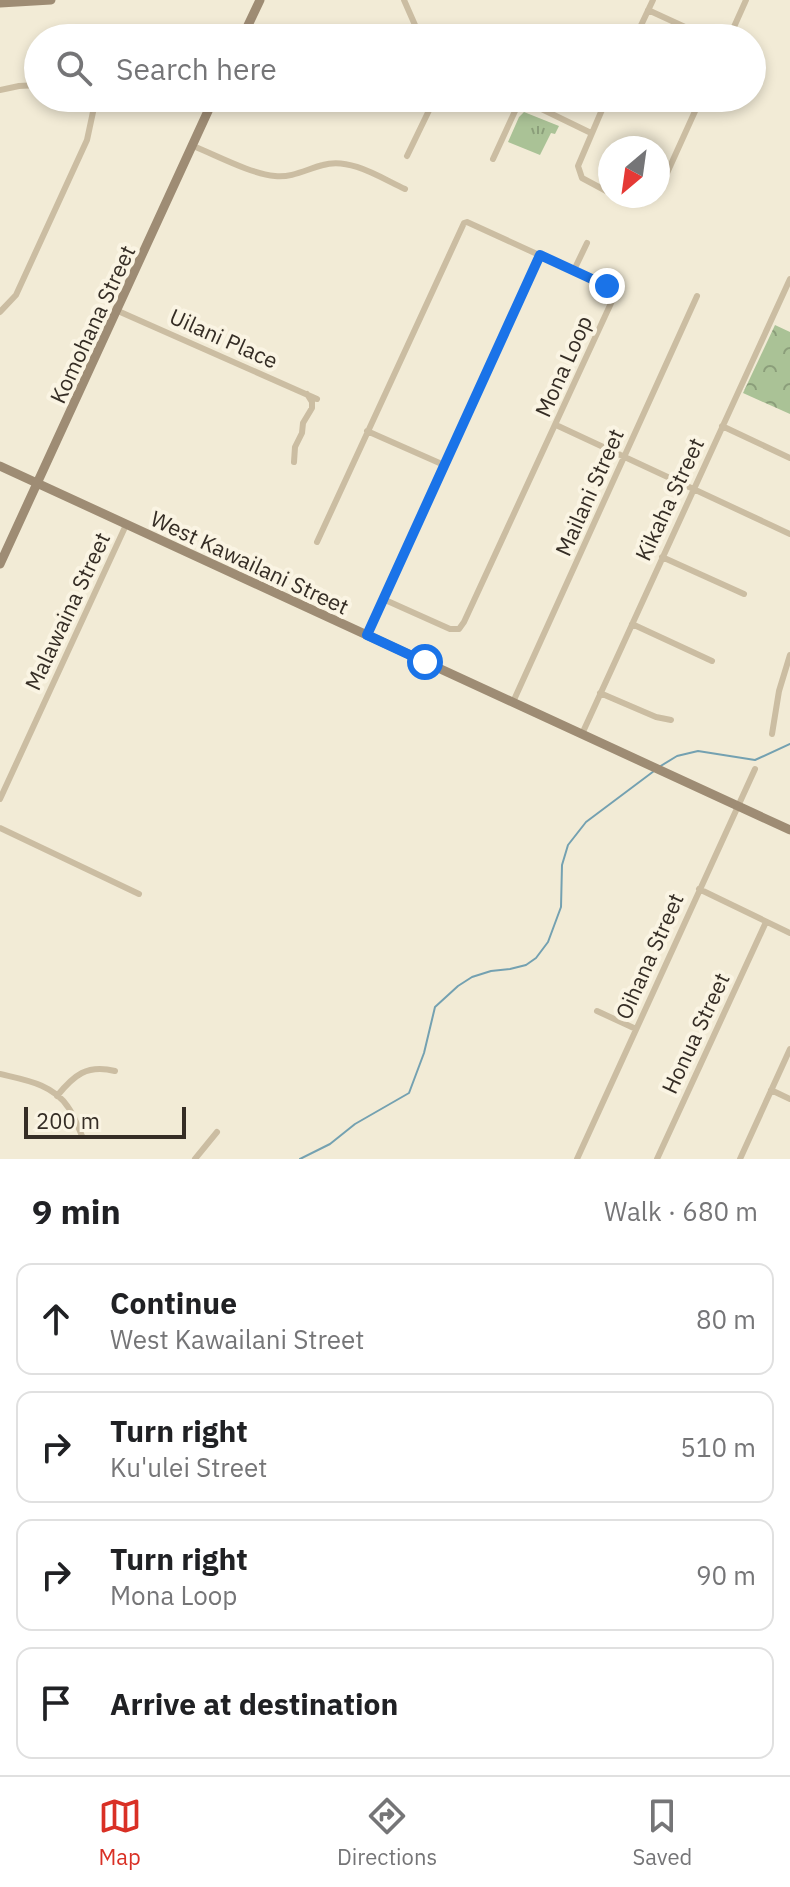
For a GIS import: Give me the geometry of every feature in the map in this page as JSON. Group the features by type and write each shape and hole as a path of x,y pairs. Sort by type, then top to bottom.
{"street":[{"path":"0,3 51,0"},
{"path":"249,24 260,0"},
{"path":"404,0 412,24"},
{"path":"642,24 653,0"},
{"path":"735,24 746,0"},
{"path":"648,10 678,24"},
{"path":"0,90 24,86"},
{"path":"0,312 16,295 87,140 93,112"},
{"name":"Komohana Street","path":"0,564 208,112"},
{"path":"407,156 428,112"},
{"path":"493,159 515,112"},
{"path":"549,112 591,133"},
{"path":"598,187 579,173 579,160 601,112"},
{"path":"670,166 695,112"},
{"path":"193,146 270,176 288,176 340,162 405,189"},
{"name":"Mona Loop","path":"317,542 464,223 607,286 613,293 612,301 459,629 450,629 383,599"},
{"path":"574,270 587,243"},
{"path":"367,635 540,255"},
{"name":"Kikaha Street","path":"582,734 790,279"},
{"name":"Mailani Street","path":"513,702 697,296"},
{"name":"Uilani Place","path":"118,311 317,399"},
{"path":"294,462 303,423 312,408 307,394"},
{"path":"556,425 790,534"},
{"path":"722,426 790,458"},
{"path":"367,431 444,465"},
{"name":"West Kawailani Street","path":"0,466 790,830"},
{"name":"Malawaina Street","path":"0,799 126,525"},
{"path":"662,557 744,594"},
{"path":"632,624 712,661"},
{"path":"772,734 779,691 790,655"},
{"path":"600,693 656,717 671,720"},
{"name":"Oihana Street","path":"577,1159 755,769"},
{"path":"0,828 139,894"},
{"path":"699,889 790,933"},
{"name":"Honua Street","path":"657,1159 766,922"},
{"path":"597,1011 636,1029"},
{"path":"740,1159 790,1049"},
{"path":"57,1096 69,1081 84,1071 102,1068 115,1071"},
{"path":"0,1074 40,1084 57,1096 69,1107 82,1136"},
{"path":"771,1090 790,1099"},
{"path":"195,1159 217,1132"}],"green space":[{"path":"524,112 559,126 555,134 551,133 540,155 508,142"},
{"path":"775,325 790,332 790,414 743,393"}],"waterway":[{"path":"659,767 677,756 698,751 755,760 790,744"},
{"path":"300,1159 330,1144 355,1124 409,1093 424,1053 435,1007 458,986 472,977 526,965 536,958 548,942 561,907 562,865 568,845 586,822 654,771"}],"route":[{"path":"425,662 367,635 540,255 607,286"}]}
